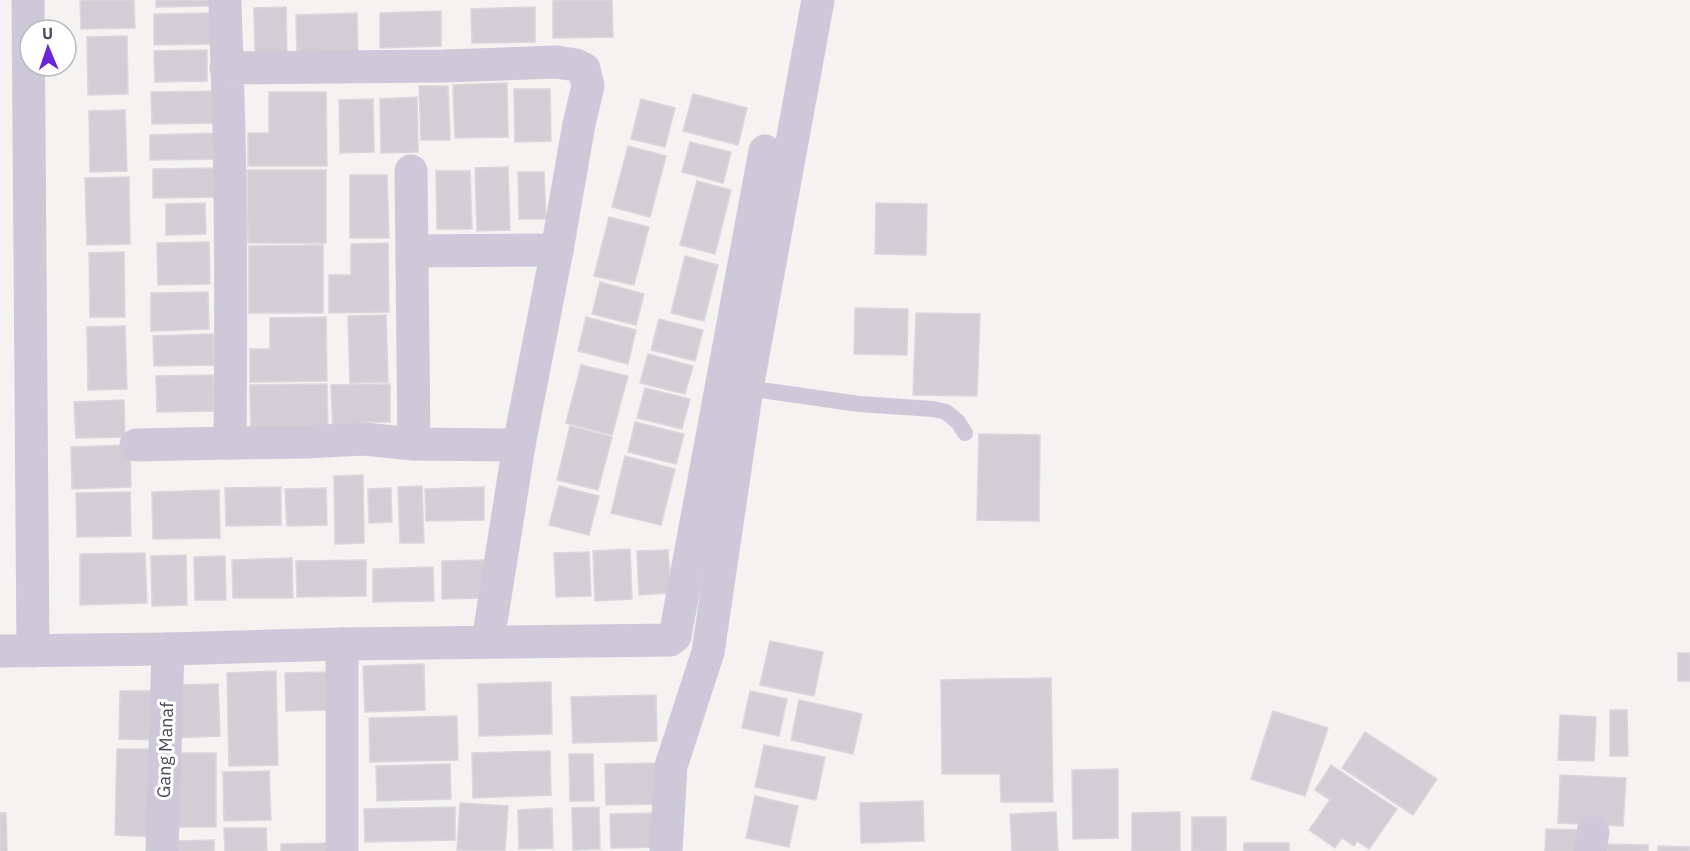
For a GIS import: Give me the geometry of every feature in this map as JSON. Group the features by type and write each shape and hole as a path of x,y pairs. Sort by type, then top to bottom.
{"street":[{"path":"28,0 33,651"},
{"path":"225,0 231,291 230,443"},
{"path":"666,851 671,766 708,652 747,388 818,0"},
{"path":"226,68 444,66 556,62 576,65 584,69 588,86 519,445 488,641"},
{"path":"0,651 488,641 670,640 675,636 765,151"},
{"path":"411,171 414,444"},
{"path":"413,251 557,250"},
{"path":"136,446 364,439 414,444 519,445"},
{"path":"342,644 342,851"},
{"name":"Gang Manaf","path":"162,851 168,649"}],"lane":[{"path":"747,388 859,404 933,409 946,412 958,422 965,433"}],"building":[{"path":"80,0 134,0 135,28 81,29"},
{"path":"156,0 209,0 209,6 156,7"},
{"path":"553,0 612,0 613,37 553,38"},
{"path":"286,7 287,57 255,58 254,8"},
{"path":"535,7 535,42 472,43 471,9"},
{"path":"441,11 441,46 380,48 380,13"},
{"path":"215,13 216,44 154,45 154,14"},
{"path":"357,13 358,60 297,61 296,15"},
{"path":"127,36 128,94 88,95 87,37"},
{"path":"207,50 207,81 155,82 154,51"},
{"path":"507,83 508,137 455,138 453,85"},
{"path":"419,86 448,86 450,140 421,140"},
{"path":"514,89 550,89 551,141 515,142"},
{"path":"217,91 218,123 152,124 151,92"},
{"path":"269,92 326,92 327,166 248,166 248,133 269,133"},
{"path":"693,94 747,108 738,145 683,131"},
{"path":"417,97 418,152 381,153 380,99"},
{"path":"373,99 374,152 340,153 339,100"},
{"path":"641,99 675,108 665,147 631,139"},
{"path":"125,110 127,171 90,172 89,111"},
{"path":"221,133 221,159 150,160 150,135"},
{"path":"690,142 731,152 723,183 682,172"},
{"path":"628,146 666,156 650,217 612,207"},
{"path":"508,167 510,230 477,231 475,168"},
{"path":"219,168 220,197 153,198 153,169"},
{"path":"247,170 326,170 326,243 248,243"},
{"path":"436,171 470,171 472,229 437,229"},
{"path":"518,172 544,172 546,219 519,219"},
{"path":"350,175 387,175 389,238 350,238"},
{"path":"129,177 130,244 87,245 85,178"},
{"path":"697,181 731,190 715,254 680,245"},
{"path":"205,203 206,234 166,235 166,204"},
{"path":"876,203 927,204 926,255 875,254"},
{"path":"609,217 649,227 634,285 594,276"},
{"path":"209,242 210,284 158,285 157,243"},
{"path":"388,243 389,312 329,313 329,275 351,275 351,244"},
{"path":"323,245 323,313 249,313 249,246"},
{"path":"124,252 125,317 90,317 89,253"},
{"path":"685,256 718,265 704,321 671,313"},
{"path":"600,282 644,294 636,325 592,314"},
{"path":"208,292 209,329 151,331 151,293"},
{"path":"855,308 908,309 907,355 854,354"},
{"path":"916,313 980,314 977,396 913,395"},
{"path":"386,315 388,382 350,383 348,316"},
{"path":"326,317 327,381 250,382 250,349 270,349 270,318"},
{"path":"586,317 636,330 628,364 578,351"},
{"path":"659,319 703,330 695,361 651,350"},
{"path":"125,326 127,389 88,390 87,327"},
{"path":"213,334 214,365 154,366 153,336"},
{"path":"648,354 693,366 685,394 640,383"},
{"path":"581,365 628,376 612,435 566,423"},
{"path":"213,375 214,411 157,412 156,376"},
{"path":"327,384 328,433 251,434 250,385"},
{"path":"390,384 390,422 361,422 361,435 333,435 331,385"},
{"path":"645,388 690,399 682,429 637,418"},
{"path":"124,400 125,437 76,438 74,402"},
{"path":"635,422 684,434 676,464 628,452"},
{"path":"570,426 612,437 598,490 557,480"},
{"path":"979,434 1040,435 1039,521 977,520"},
{"path":"130,445 131,487 72,489 71,447"},
{"path":"625,456 675,469 661,525 611,513"},
{"path":"363,475 364,543 335,544 334,476"},
{"path":"422,486 424,543 400,543 398,487"},
{"path":"559,486 599,496 589,535 549,525"},
{"path":"281,487 281,525 226,526 225,488"},
{"path":"484,487 484,520 426,521 425,489"},
{"path":"326,488 327,525 287,526 285,489"},
{"path":"391,488 392,522 369,523 368,489"},
{"path":"219,490 220,538 153,539 152,492"},
{"path":"130,492 131,536 77,537 76,493"},
{"path":"630,549 632,599 595,601 593,551"},
{"path":"668,550 671,593 639,595 637,551"},
{"path":"589,552 591,596 556,597 554,553"},
{"path":"145,553 147,603 80,605 80,554"},
{"path":"186,555 187,605 152,606 151,556"},
{"path":"225,556 226,600 195,600 194,557"},
{"path":"292,558 293,598 233,598 232,560"},
{"path":"366,560 366,596 297,597 296,561"},
{"path":"485,560 486,598 442,599 442,561"},
{"path":"433,567 434,601 373,602 373,569"},
{"path":"770,641 823,652 814,696 760,685"},
{"path":"1678,653 1690,653 1690,681 1678,681"},
{"path":"424,664 425,710 365,712 363,666"},
{"path":"276,671 278,765 229,766 227,673"},
{"path":"329,672 330,710 286,711 285,673"},
{"path":"1051,678 1053,802 1001,802 1000,774 942,774 941,680"},
{"path":"551,682 552,734 479,736 478,684"},
{"path":"218,684 220,736 175,738 173,685"},
{"path":"120,691 159,691 158,740 119,739"},
{"path":"750,691 787,699 779,736 742,728"},
{"path":"656,695 657,741 573,743 571,697"},
{"path":"799,700 862,714 853,754 791,740"},
{"path":"1610,710 1627,710 1628,756 1610,756"},
{"path":"1273,711 1328,728 1305,796 1251,779"},
{"path":"1560,715 1596,717 1594,761 1558,760"},
{"path":"457,716 458,760 370,762 369,718"},
{"path":"1365,732 1437,779 1413,815 1342,768"},
{"path":"764,745 825,757 816,800 755,787"},
{"path":"117,749 160,749 157,837 115,835"},
{"path":"550,751 551,795 473,798 472,753"},
{"path":"175,753 216,753 216,827 175,827"},
{"path":"569,754 593,754 594,801 570,801"},
{"path":"660,763 661,804 606,805 605,764"},
{"path":"450,764 451,799 377,801 376,766"},
{"path":"1331,765 1397,809 1369,849 1357,841 1354,846 1342,838 1335,848 1309,830 1330,800 1315,790"},
{"path":"1118,769 1118,838 1073,839 1072,770"},
{"path":"269,771 271,820 224,821 223,772"},
{"path":"1560,775 1626,778 1623,826 1558,823"},
{"path":"755,796 798,806 789,847 746,838"},
{"path":"923,801 924,841 861,843 860,803"},
{"path":"460,803 508,806 505,851 457,850"},
{"path":"455,807 455,840 365,842 364,809"},
{"path":"599,807 600,849 573,850 572,808"},
{"path":"552,808 553,848 519,849 518,810"},
{"path":"1056,812 1058,851 1012,851 1010,814"},
{"path":"1180,812 1180,851 1132,851 1132,813"},
{"path":"0,813 6,813 7,851 0,851"},
{"path":"663,813 664,847 611,848 610,814"},
{"path":"1192,817 1226,817 1226,851 1192,851"},
{"path":"224,828 266,828 267,851 225,851"},
{"path":"1546,829 1580,830 1579,851 1545,851"},
{"path":"214,840 214,851 178,851 178,841"},
{"path":"333,843 333,851 281,851 281,844"},
{"path":"1244,843 1289,843 1289,851 1244,851"},
{"path":"1601,844 1648,845 1648,851 1600,851"},
{"path":"1658,846 1690,847 1690,851 1658,851"}]}
